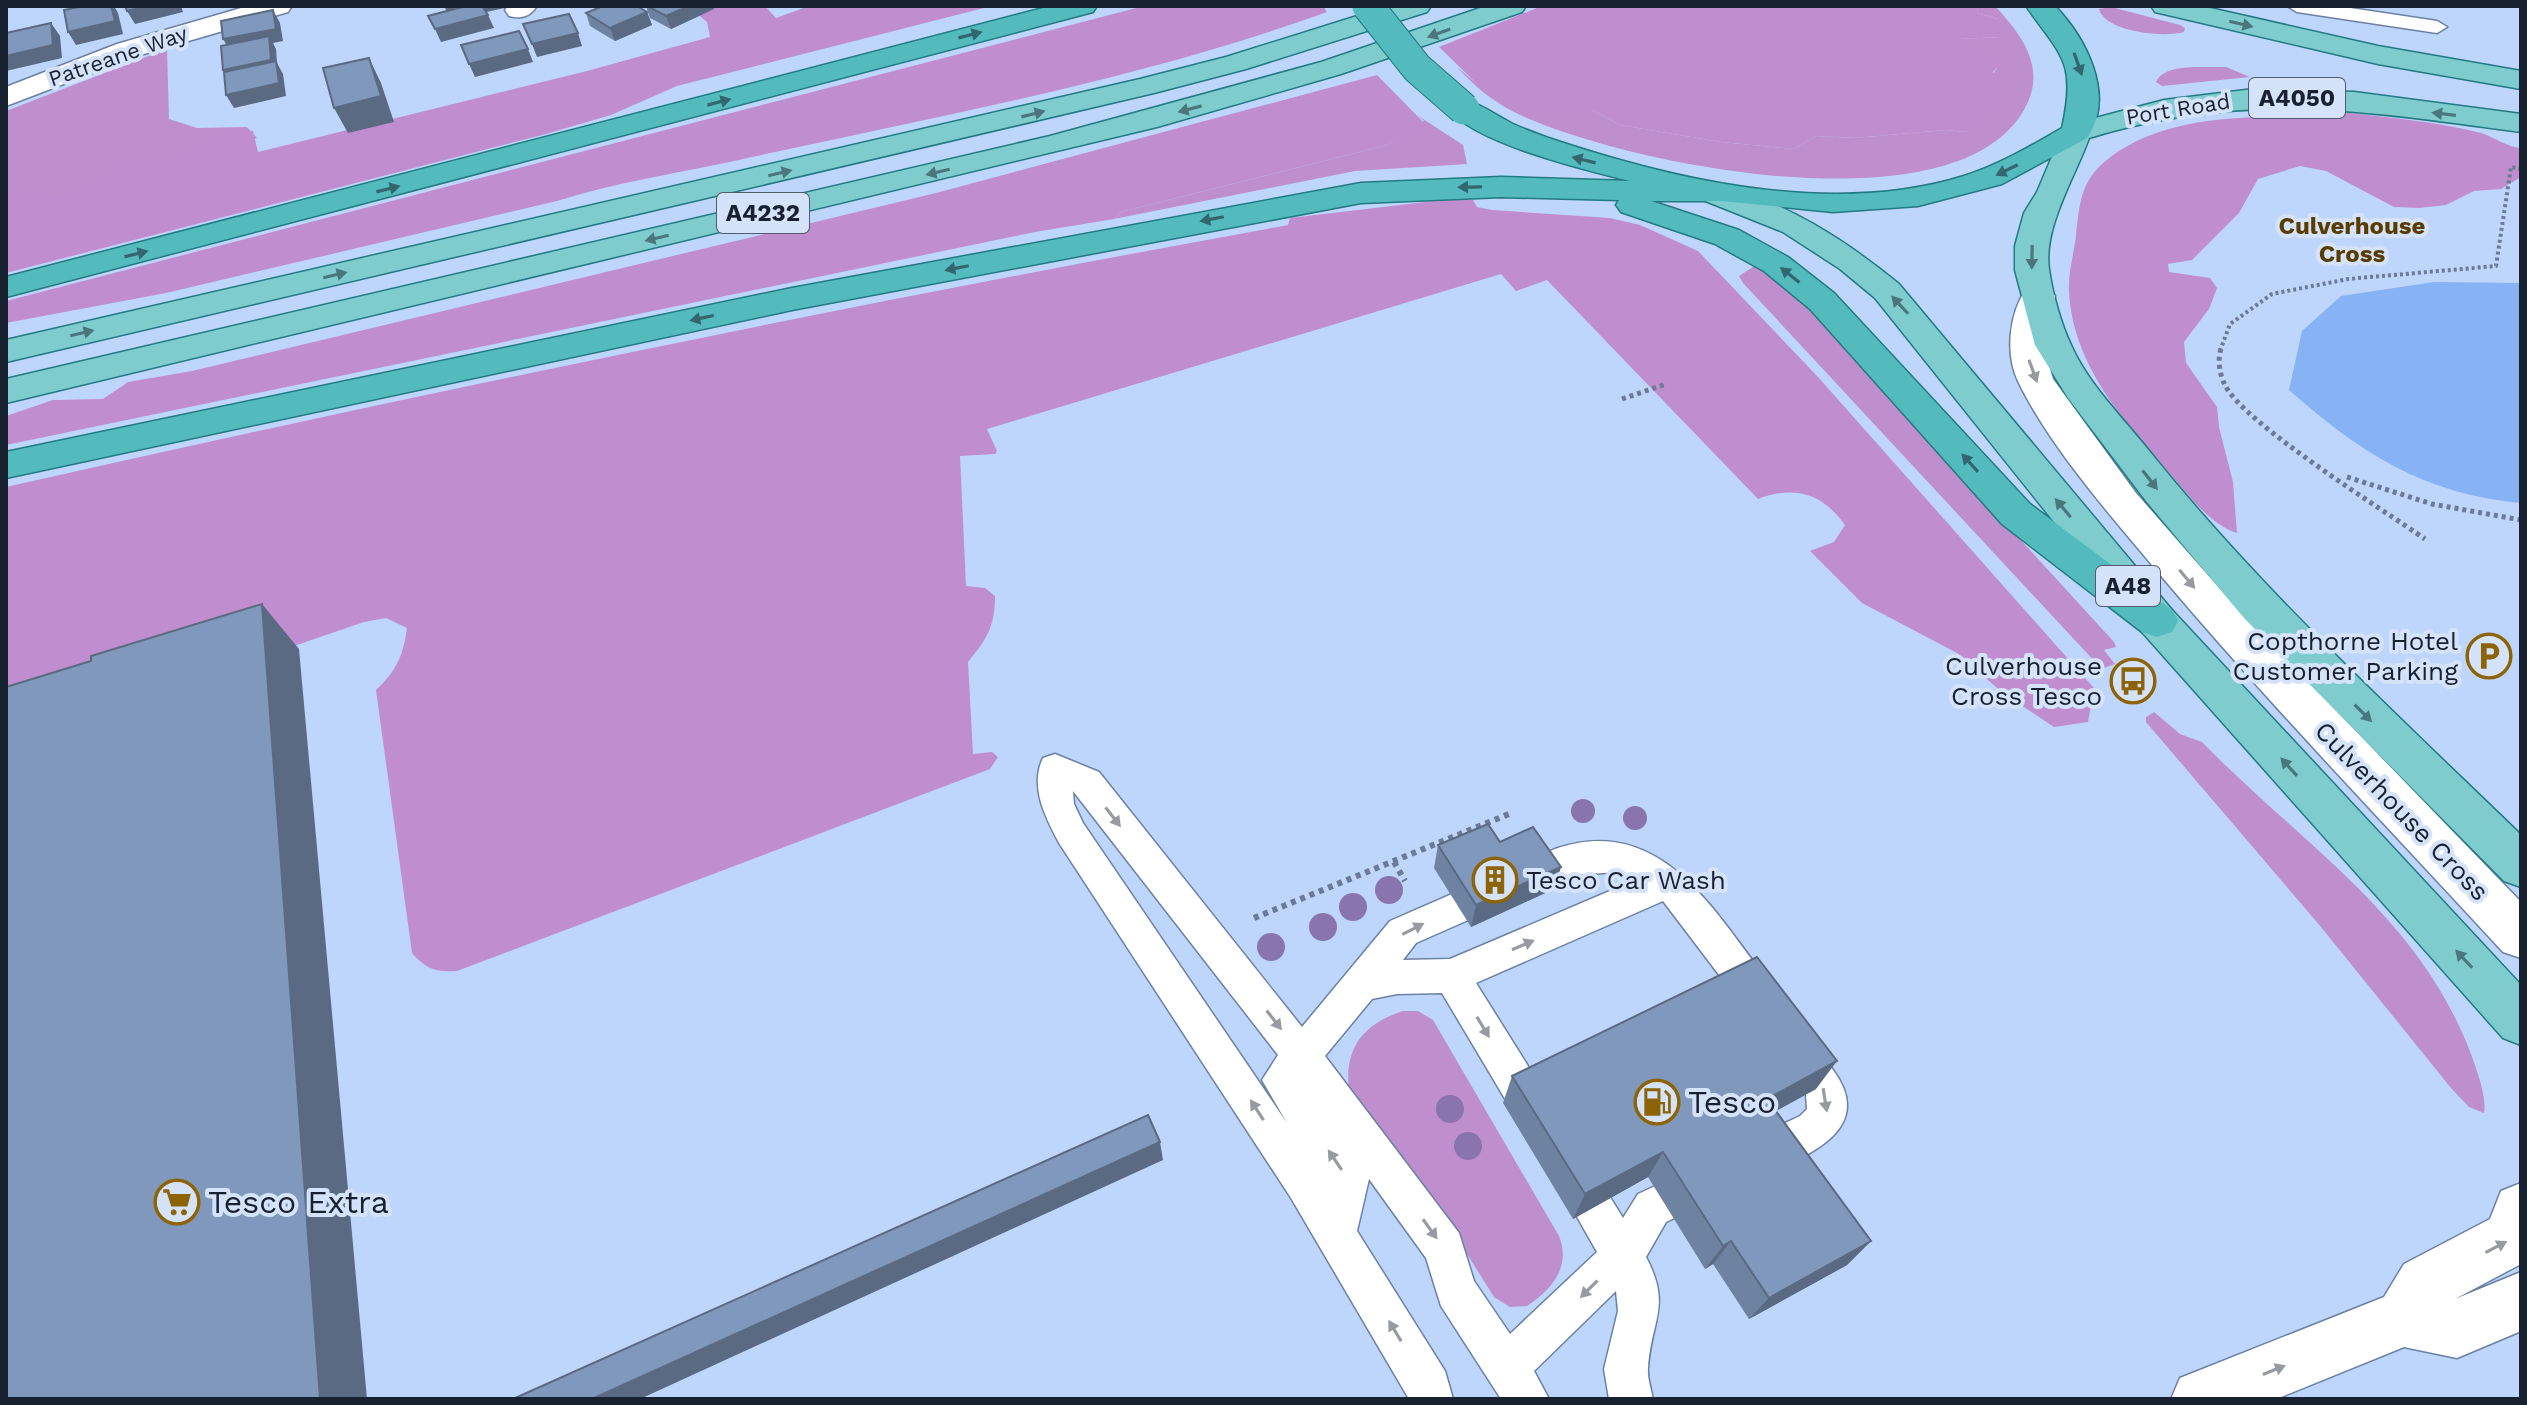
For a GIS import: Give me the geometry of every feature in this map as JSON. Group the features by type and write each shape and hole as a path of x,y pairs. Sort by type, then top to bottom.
{"highway":[{"path":"6,287 1083,6"},
{"path":"1368,6 1417,68 1464,109 1514,138 1554,152 1714,193"},
{"path":"6,465 792,299 1361,193 1427,188 1548,188 1714,193 1857,202 1935,193 1998,175 2076,132 2083,102 2083,75 2065,34 2040,6"},
{"path":"1548,188 1663,213 1727,237 1776,264 1833,312 2016,514 2157,621"}],"main road":[{"name":"A4232","path":"6,351 1130,90 1236,63 1417,6"},
{"name":"A4232","path":"6,391 1076,139 1310,74 1436,35 1512,6"},
{"name":"A4050","path":"2165,6 2378,55 2521,80"},
{"name":"Port Road","path":"2076,132 2187,104 2257,98 2324,100 2521,123"},
{"path":"2076,132 2053,192 2040,213 2032,246 2038,296 2053,345 2160,491 2259,607 2521,866"},
{"name":"A48","path":"1714,193 1795,225 1852,262 1887,291 1933,343 2018,455 2157,621 2520,1028"}],"street":[{"name":"Patreane Way","path":"6,97 127,50 278,6"},
{"name":"Culverhouse Cross","path":"2038,296 2026,348 2035,379 2053,410 2122,503 2220,617 2521,936"},
{"path":"2458,806 2521,844"},
{"path":"2404,1318 2424,1284 2510,1239 2521,1211"},
{"path":"2201,1399 2404,1318 2457,1329 2521,1301"}],"lane":[{"path":"2297,6 2437,27"},
{"path":"1336,1232 1349,1180 1281,1080 1302,1056 1361,985 1403,932 1567,860 1620,857 1645,865 1669,882 1825,1090 1827,1116 1814,1130 1652,1208 1623,1256 1517,1383 1456,1291 1444,1248 1302,1056 1087,782 1055,768 1057,804 1087,859 1161,964 1336,1232 1429,1387 1431,1399"},
{"path":"1361,985 1397,977 1452,976 1669,882"},
{"path":"1452,976 1637,1283 1639,1311 1626,1369 1631,1399"}],"path":[{"path":"2425,539 2258,421 2225,386 2218,356 2230,324 2272,294 2321,283 2496,266 2511,167 2521,169"},
{"path":"1622,399 1666,384"},
{"path":"2335,473 2381,490 2486,516 2521,520"},
{"path":"1244,923 1509,814"},
{"path":"1394,862 1405,881"}],"shaded area":[{"path":"688,6 765,6 776,18 809,6 992,6 677,86 611,115 546,134 6,273 6,194 58,196 76,193 125,164 179,156 229,134 253,131 258,152 587,71 710,37 707,22"},
{"path":"1144,6 1323,6 1327,12 1186,57 1042,94 629,182 166,293 6,323 6,301"},
{"path":"1542,6 1978,6 1977,13 1998,19 2005,26 2001,37 1960,39 2001,63 1993,72 2003,85 1998,102 1982,116 1981,127 1966,132 1945,130 1855,138 1816,136 1794,149 1721,142 1620,125 1592,110 1546,110 1521,105 1476,83 1439,47"},
{"path":"1978,6 1995,6 2022,40 2028,53 2033,79 2025,108 1988,146 1931,169 1861,178 1783,176 1703,166 1628,151 1563,132 1514,112 1483,92 1457,67 1476,83 1572,109 1592,110 1620,125 1721,142 1794,149 1816,136 1855,138 1945,130 1966,132 1983,106 2000,63 1959,39 2001,37 1998,19 1977,13"},
{"path":"2111,7 2180,25 2185,28 2184,32 2163,34 2123,28 2104,17 2099,9"},
{"path":"167,49 169,119 197,128 247,127 257,138 6,219 6,111"},
{"path":"2226,67 2250,77 2162,86 2156,82 2168,71 2177,69"},
{"path":"1377,75 1429,128 1383,146 1121,212 1114,219 1035,232 6,445 6,416 53,400 103,399 128,382 192,371 936,193"},
{"path":"2334,111 2426,122 2486,135 2521,148 2521,177 2501,189 2474,191 2446,205 2394,207 2326,171 2300,166 2258,179 2239,213 2192,260 2168,264 2169,272 2210,278 2217,288 2209,309 2184,342 2186,363 2217,407 2233,482 2237,533 2208,516 2191,499 2118,411 2090,366 2072,317 2069,290 2080,206 2089,180 2102,164 2119,151 2157,133 2220,119 2305,119"},
{"path":"1417,115 1463,145 1467,164 1355,171 1114,219 1121,212 1383,146 1400,139 1424,121"},
{"path":"1442,200 1473,200 1477,207 1492,210 1610,218 1640,225 1698,251 1818,377 2094,688 2088,722 2054,727 2003,693 1957,653 1862,603 1810,551 1834,542 1845,525 1827,505 1796,493 1758,499 1547,280 1516,291 1501,274 987,429 997,451 995,454 960,456 966,586 985,588 995,596 989,632 968,662 973,754 992,752 998,757 990,769 457,971 432,969 412,953 376,690 398,662 407,628 386,618 364,622 6,745 6,487 646,349 1288,225 1290,218"},
{"path":"1759,263 1782,279 2114,642 2116,647 2104,650 2115,664 2104,668 2097,664 1743,283 1739,276"},
{"path":"2154,712 2180,734 2202,742 2354,884 2389,921 2421,961 2448,1005 2476,1068 2483,1092 2484,1113 2469,1107 2451,1088 2321,927 2146,722 2146,717"},
{"path":"1403,1011 1418,1011 1433,1020 1559,1236 1563,1257 1557,1276 1545,1292 1527,1306 1510,1307 1494,1297 1455,1235 1349,1090 1350,1062 1359,1040 1377,1023"}],"water":[{"path":"2434,282 2521,283 2521,503 2454,490 2395,467 2342,433 2289,390 2302,331 2341,296"}],"building":[{"path":"111,6 115,21 68,32 64,10"},
{"path":"125,6 148,6 127,11"},
{"path":"466,6 482,6 488,15 435,29 428,16"},
{"path":"603,6 637,6 647,12 610,28 586,13"},
{"path":"647,6 689,6 666,16"},
{"path":"273,10 276,29 223,39 221,21"},
{"path":"569,14 578,33 532,44 523,24"},
{"path":"51,23 53,45 6,56 6,33"},
{"path":"519,31 528,49 469,64 461,45"},
{"path":"269,36 271,60 223,70 221,46"},
{"path":"369,58 381,96 334,108 323,68"},
{"path":"276,61 279,83 226,95 224,72"},
{"name":"Tesco Extra","path":"262,604 320,1399 6,1399 6,687 91,661 91,656"},
{"path":"1488,824 1500,842 1533,827 1561,867 1476,905 1438,845"},
{"path":"1757,957 1837,1061 1767,1099 1871,1241 1769,1298 1731,1241 1723,1246 1663,1152 1585,1194 1512,1076"},
{"path":"1148,1115 1160,1142 592,1399 513,1399"}],"place":[{"name":"Copthorne Hotel Customer Parking","path":"2489,656"},
{"name":"Culverhouse Cross Tesco","path":"2133,681"},
{"name":"Tesco Car Wash","path":"1495,880"},
{"name":"Tesco","path":"1657,1102"},
{"name":"Tesco Extra","path":"177,1202"}],"district":[{"name":"Culverhouse Cross","path":"2352,240"}]}
